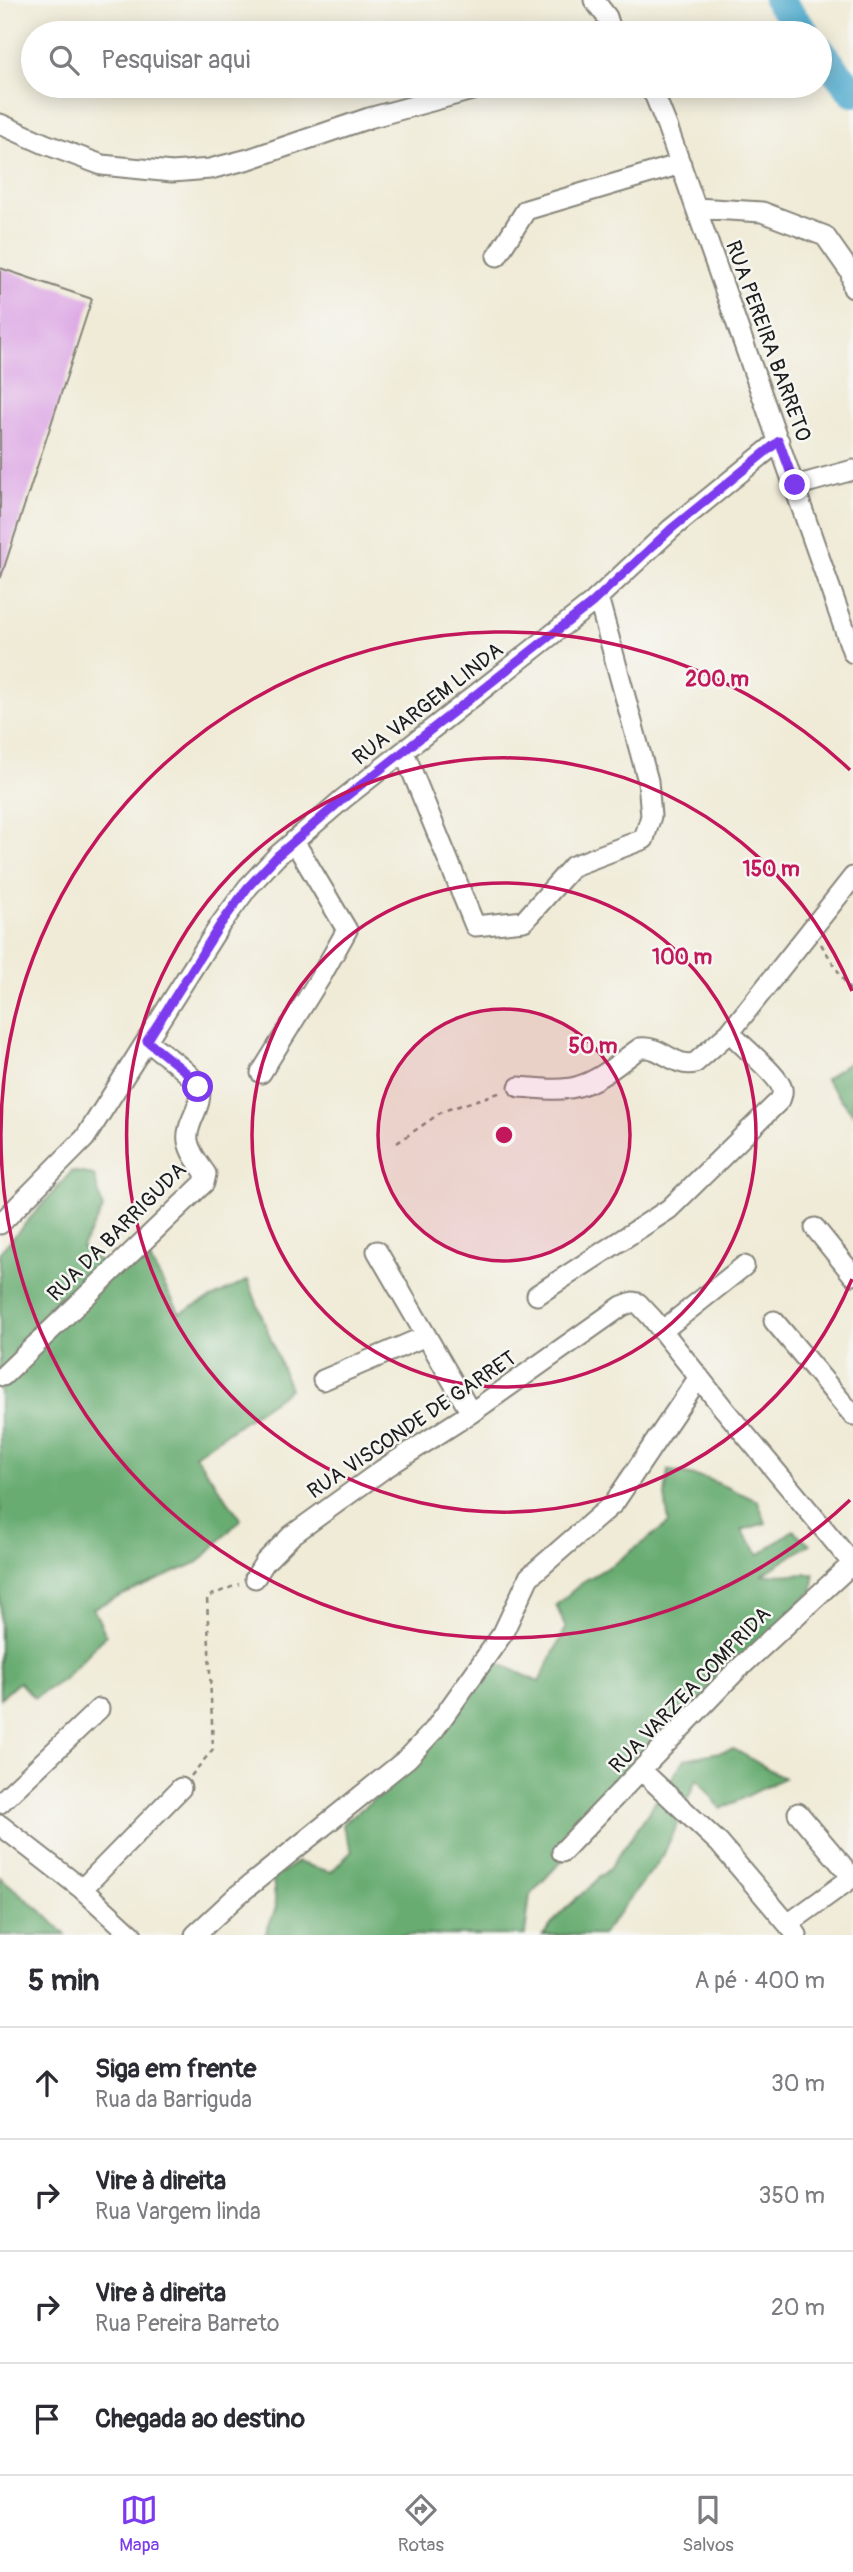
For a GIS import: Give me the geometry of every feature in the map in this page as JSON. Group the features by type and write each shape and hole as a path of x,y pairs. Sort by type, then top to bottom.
{"street":[{"path":"594,0 608,21"},
{"path":"0,124 102,165 172,172 210,169 249,159 369,118 442,98"},
{"name":"RUA PEREIRA BARRETO","path":"656,98 853,653"},
{"path":"497,256 526,210 681,164"},
{"path":"696,208 762,212 825,236 851,274 853,288"},
{"name":"RUA VARGEM LINDA","path":"0,1224 85,1138 193,966 248,887 294,841 343,799 598,597 671,529 779,441"},
{"path":"795,485 853,470"},
{"path":"404,752 475,926 524,921 573,866 644,839 651,816 648,781 598,597"},
{"path":"261,1073 347,930 294,841"},
{"path":"519,1087 562,1089 580,1086 597,1079 640,1048 648,1047 680,1064 695,1063 736,1026 853,877"},
{"path":"537,1295 669,1209 780,1100 782,1087 778,1080 743,1048 736,1026"},
{"name":"RUA DA BARRIGUDA","path":"3,1376 204,1183 206,1174 190,1149 187,1138 199,1101 198,1087 187,1073 147,1041"},
{"path":"815,1228 853,1275"},
{"path":"377,1251 471,1413"},
{"path":"744,1266 662,1331 853,1564"},
{"name":"RUA VISCONDE DE GARRET","path":"255,1578 265,1562 292,1535 622,1306 638,1303 662,1331"},
{"path":"774,1321 853,1415"},
{"path":"323,1380 426,1336"},
{"path":"195,1935 239,1894 408,1758 434,1730 503,1633 529,1577 614,1503 699,1377"},
{"name":"RUA VARZEA COMPRIDA","path":"562,1852 734,1673 853,1564"},
{"path":"0,1803 99,1709"},
{"path":"641,1770 719,1843 793,1929 853,1877 798,1813"},
{"path":"82,1889 181,1788"},
{"path":"0,1825 82,1889 132,1935"}],"path":[{"path":"811,930 853,995"},
{"path":"397,1143 443,1111 519,1087"},
{"path":"181,1788 213,1749 207,1597 255,1578"}],"green space":[{"path":"853,1060 853,1114 825,1079"},
{"path":"72,1171 94,1175 103,1209 82,1247 103,1264 149,1258 180,1313 248,1280 290,1389 195,1455 241,1519 199,1562 93,1608 106,1635 63,1680 34,1698 19,1682 0,1699 0,1252"},
{"path":"668,1470 708,1479 758,1501 766,1523 742,1530 759,1555 793,1530 810,1544 762,1575 814,1574 813,1589 530,1895 525,1935 265,1935 276,1907 273,1878 297,1862 331,1872 352,1851 342,1824 378,1796 446,1729 494,1661 539,1682 566,1628 556,1605 584,1581 615,1563 669,1523 665,1496"},
{"path":"734,1749 784,1778 721,1809 697,1778 663,1856 602,1935 543,1935 560,1914 610,1868 685,1759"},
{"path":"0,1877 47,1916 66,1935 0,1935"}],"building":[{"path":"0,268 92,299 1,577 0,576"}],"waterway":[{"path":"778,0 795,21"},
{"path":"832,66 853,92"}],"route":[{"path":"198,1087 187,1073 147,1041 220,925 248,887 277,856 343,799 592,603 671,529 779,441 795,485"}]}
